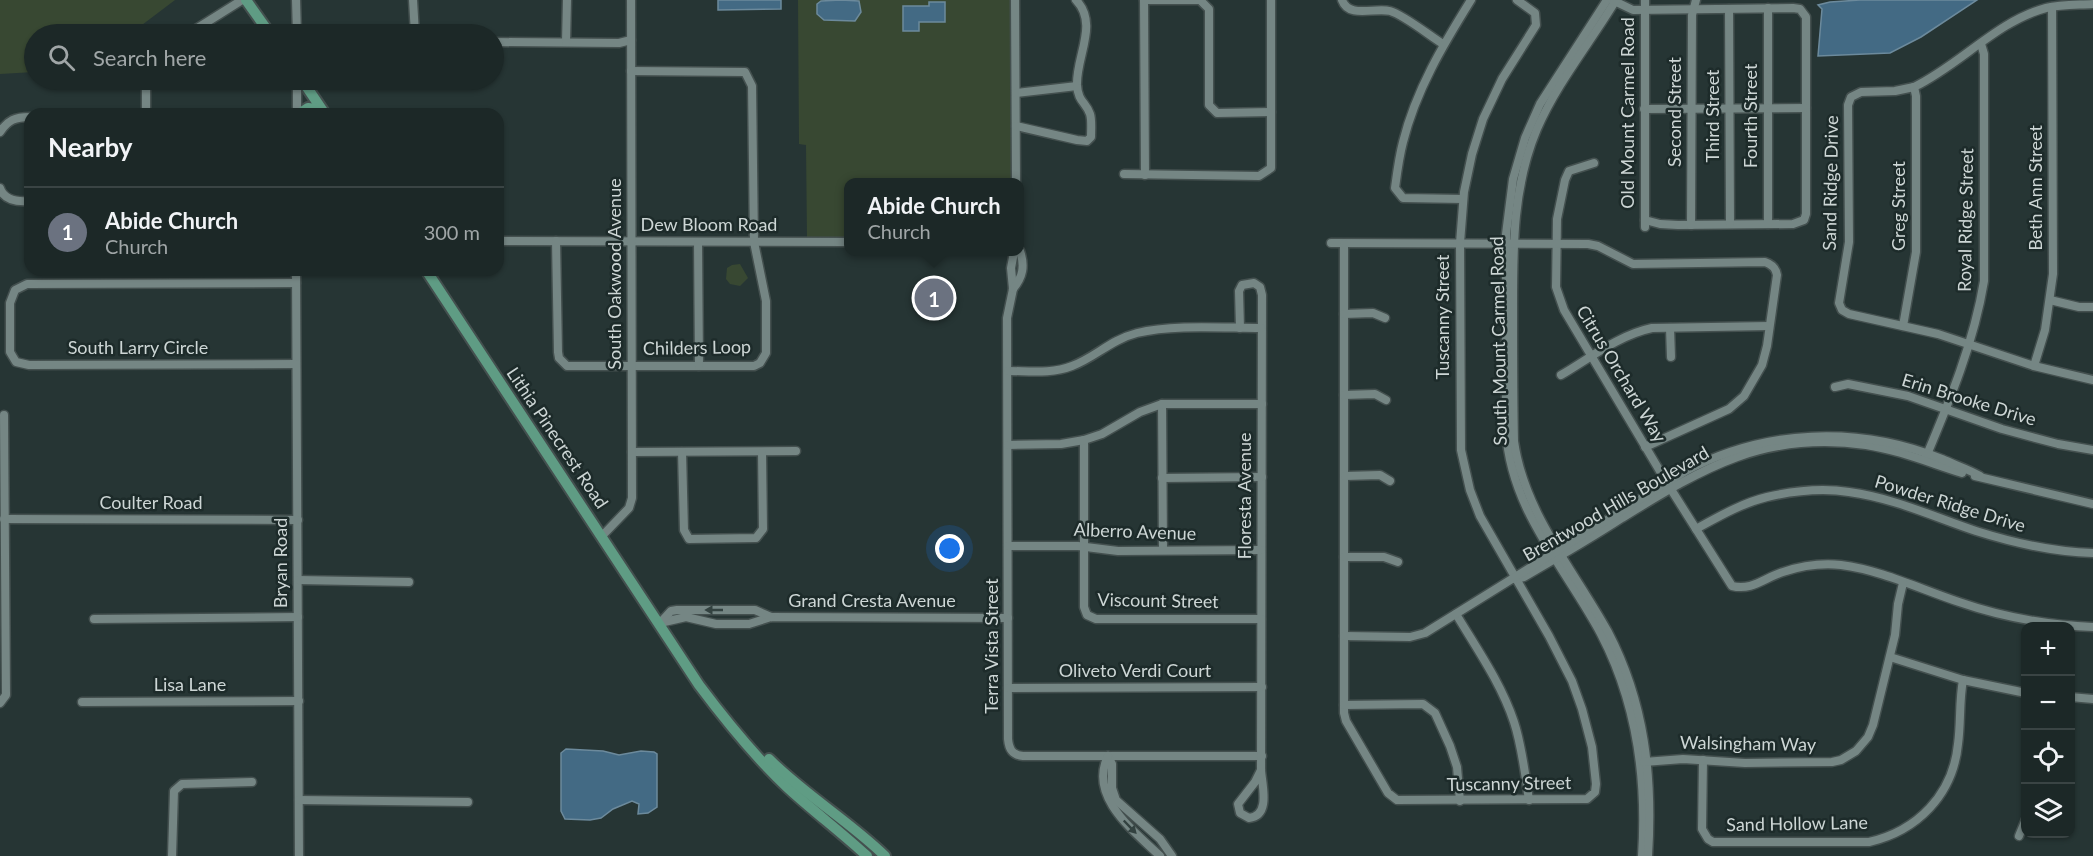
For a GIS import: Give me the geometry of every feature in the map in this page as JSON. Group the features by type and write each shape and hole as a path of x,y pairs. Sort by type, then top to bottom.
{"main road":[{"path":"244,0 262,24"},
{"path":"309,90 321,108"},
{"name":"Lithia Pinecrest Road","path":"430,276 699,685 723,717 778,778 866,856"},
{"name":"Lithia Pinecrest Road","path":"660,623 676,640 742,731 794,783 852,826 885,856"},
{"path":"699,685 706,686 711,691"}],"street":[{"path":"204,24 244,0"},
{"path":"296,0 296,24"},
{"path":"413,0 415,24"},
{"path":"566,42 567,0"},
{"name":"South Oakwood Avenue","path":"602,536 629,508 632,498 631,0"},
{"path":"1016,178 1017,0"},
{"path":"1016,126 1077,141 1087,141 1091,137 1090,114 1081,101 1077,86 1087,20 1082,6 1076,0"},
{"path":"1145,175 1144,0 1200,0 1209,9 1209,105 1217,113 1270,112"},
{"path":"1124,174 1259,176 1271,168 1271,0"},
{"path":"1342,0 1351,10 1392,12 1443,44"},
{"path":"1463,200 1403,198 1395,188 1402,143 1415,105 1443,44 1471,0"},
{"name":"Tuscanny Street","path":"1344,244 1344,705 1346,721 1393,799 1460,801 1587,799 1595,792 1596,784 1588,728 1572,681 1549,636 1480,516 1464,470 1461,436 1460,243 1463,200 1470,161 1483,119 1497,87 1536,25 1535,13 1517,0"},
{"name":"Old Mount Carmel Road","path":"1645,0 1645,223 1691,225"},
{"name":"Second Street","path":"1691,225 1692,15 1696,0"},
{"path":"1612,1 1629,9 1645,10 1737,6 1797,9 1803,11 1806,17 1806,214 1804,220 1798,223 1691,225"},
{"name":"South Mount Carmel Road","path":"1612,1 1553,98 1536,131 1518,190 1509,243 1514,422 1516,453 1530,498 1557,554 1617,649 1639,712 1650,807 1648,856"},
{"name":"Sand Ridge Drive","path":"2093,4 2052,7 2018,19 1914,87 1895,92 1858,93 1851,97 1849,100 1849,242 1839,299 1840,308 1846,314 1903,326 1969,344 2034,366 2093,380"},
{"name":"Third Street","path":"1730,224 1730,109 1737,6"},
{"name":"Beth Ann Street","path":"2034,366 2045,330 2053,274 2052,7"},
{"name":"Fourth Street","path":"1767,8 1768,224"},
{"path":"504,42 619,43 631,40"},
{"name":"Royal Ridge Street","path":"1926,457 1969,344 1979,310 1984,281 1984,54 1981,44"},
{"name":"Childers Loop","path":"556,242 559,358 567,366 754,366 764,358 766,301 754,242 752,86 745,72 631,71"},
{"path":"1016,93 1077,86"},
{"name":"Greg Street","path":"1903,326 1917,247 1916,96 1914,87"},
{"path":"146,90 146,108"},
{"path":"297,90 298,108"},
{"path":"1644,109 1806,108"},
{"path":"0,132 7,121 24,117"},
{"name":"Citrus Orchard Way","path":"1594,163 1569,171 1565,180 1557,219 1556,287 1564,310 1590,357 1732,586 1743,589 1782,572 1820,565 1858,568 1962,604 1997,613 2062,625 2093,627"},
{"path":"0,188 2,193 15,202 24,201"},
{"name":"Dew Bloom Road","path":"504,241 844,242"},
{"path":"698,242 699,366"},
{"path":"1331,243 1557,244 1598,246 1633,264 1767,263 1775,269 1777,275 1767,346 1762,365 1744,396 1729,409 1645,447"},
{"name":"Terra Vista Street","path":"1013,256 1011,268 1013,289 1007,318 1008,739 1012,752 1023,756 1262,756"},
{"name":"Terra Vista Street","path":"1013,289 1022,274 1021,256"},
{"name":"Bryan Road","path":"296,276 299,856"},
{"name":"Floresta Avenue","path":"1240,328 1239,291 1242,285 1249,282 1257,284 1262,291 1261,770 1263,808 1258,816 1249,818 1240,813 1238,804 1261,770"},
{"name":"South Larry Circle","path":"296,283 27,284 15,290 10,303 10,352 16,362 29,365 296,364"},
{"path":"2050,300 2079,307 2093,307"},
{"path":"1344,314 1373,313 1385,318"},
{"path":"1561,375 1637,331 1652,328 1769,326"},
{"path":"1008,371 1064,369 1077,364 1115,341 1145,331 1261,328"},
{"path":"1670,328 1671,357"},
{"name":"Erin Brooke Drive","path":"1835,387 1848,384 1908,396 2002,429 2058,444 2093,450"},
{"path":"1344,395 1375,394 1386,400"},
{"path":"1008,445 1061,444 1084,440 1102,434 1140,412 1162,404 1262,404"},
{"path":"1162,404 1163,550"},
{"path":"0,703 6,695 4,415"},
{"name":"Viscount Street","path":"1084,440 1084,607 1087,615 1090,618 1261,619"},
{"name":"Brentwood Hills Boulevard","path":"1344,636 1417,636 1515,579 1521,572 1557,554 1668,485 1733,458 1764,449 1792,444 1827,442 1867,446 1926,457 1966,474 2019,488 2090,502"},
{"path":"632,452 796,452"},
{"path":"682,452 684,530 688,540 756,538 763,529 762,453"},
{"path":"1345,476 1380,476 1390,481"},
{"path":"1162,478 1262,477"},
{"name":"Powder Ridge Drive","path":"1696,529 1731,510 1766,497 1810,491 1847,491 1885,498 1978,531 2036,547 2093,554"},
{"name":"Coulter Road","path":"4,519 298,520"},
{"name":"Alberro Avenue","path":"1008,546 1119,551 1261,550"},
{"path":"1344,557 1384,557 1398,562"},
{"path":"298,580 409,582"},
{"name":"Walsingham Way","path":"1644,762 1676,759 1746,763 1822,762 1841,760 1849,756 1863,744 1871,731 1890,657 1896,630 1898,604 1904,583"},
{"name":"Grand Cresta Avenue","path":"660,623 671,611 677,610 756,610 771,617"},
{"path":"1456,614 1497,683 1514,722 1524,761 1529,800"},
{"path":"94,619 298,617"},
{"name":"Grand Cresta Avenue","path":"660,623 690,617 716,624 749,624 771,617 1008,618"},
{"path":"1890,657 1964,680 2021,692"},
{"name":"Sand Hollow Lane","path":"1703,760 1702,830 1713,842 1869,842 1888,837 1914,823 1936,804 1948,784 1958,746 1964,680"},
{"name":"Oliveto Verdi Court","path":"1008,688 1262,687"},
{"path":"2075,698 2093,699"},
{"name":"Lisa Lane","path":"82,702 299,701"},
{"path":"1344,705 1423,704 1435,712 1457,767 1460,801"},
{"path":"1108,756 1112,764 1113,795 1120,805 1141,820 1160,839 1172,856"},
{"path":"1108,756 1105,764 1108,799 1123,820 1160,856"},
{"name":"South Mount Carmel Road","path":"1641,856 1644,762"},
{"path":"172,856 174,791 182,784 252,782"},
{"path":"299,800 468,802"},
{"path":"2019,836 2021,830"}],"green space":[{"path":"0,0 175,0 143,24 24,24 24,73 0,74"},
{"path":"798,0 1012,0 1013,178 844,178 844,239 807,239 806,145 799,144"},
{"path":"740,264 748,278 740,286 730,284 726,279 727,268"}],"water":[{"path":"718,0 781,0 781,9 718,10"},
{"path":"1860,0 1977,0 1921,37 1890,53 1818,56 1822,9 1818,5"},
{"path":"821,1 859,1 861,12 855,21 824,20 817,14 817,4"},
{"path":"929,2 945,2 945,22 919,22 919,31 903,31 903,6 929,6"},
{"path":"566,749 603,751 619,755 641,751 654,752 657,754 657,807 648,813 638,814 639,804 632,801 613,809 601,818 565,819 561,811 561,753"}],"place":[{"name":"Abide Church","path":"934,298"}]}
